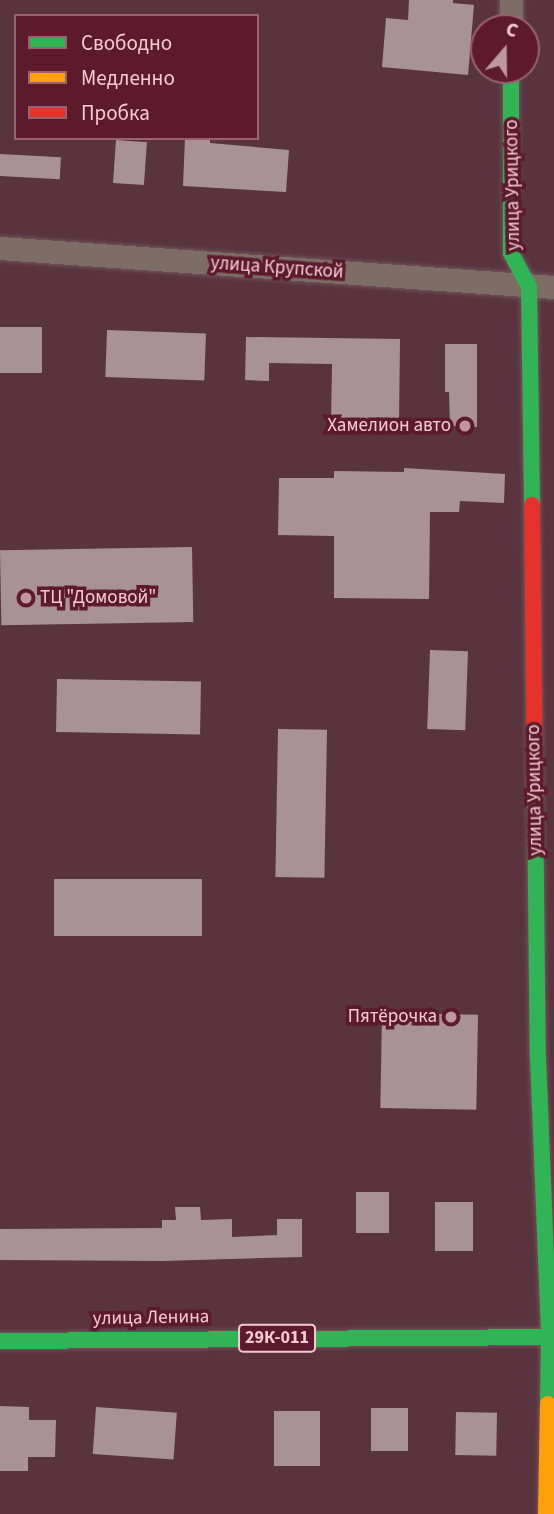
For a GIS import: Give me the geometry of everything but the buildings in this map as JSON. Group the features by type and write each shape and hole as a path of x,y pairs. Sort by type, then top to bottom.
{"street":[{"name":"улица Урицкого","path":"511,84 511,253 529,286 538,1058 551,1337 546,1514"},
{"name":"улица Крупской","path":"0,248 554,287"},
{"name":"улица Ленина","path":"0,1341 551,1337"}],"traffic: fast":[{"path":"511,84 511,253 529,287 532,505"},
{"path":"535,792 538,1058 549,1337 548,1404"},
{"path":"0,1341 554,1337"}],"traffic: slow":[{"path":"546,1514 548,1404"}],"traffic: jam":[{"path":"532,505 535,792"}],"place":[{"name":"Хамелион авто","path":"465,426"},
{"name":"ТЦ \"Домовой\"","path":"26,598"},
{"name":"Пятёрочка","path":"451,1017"}]}
